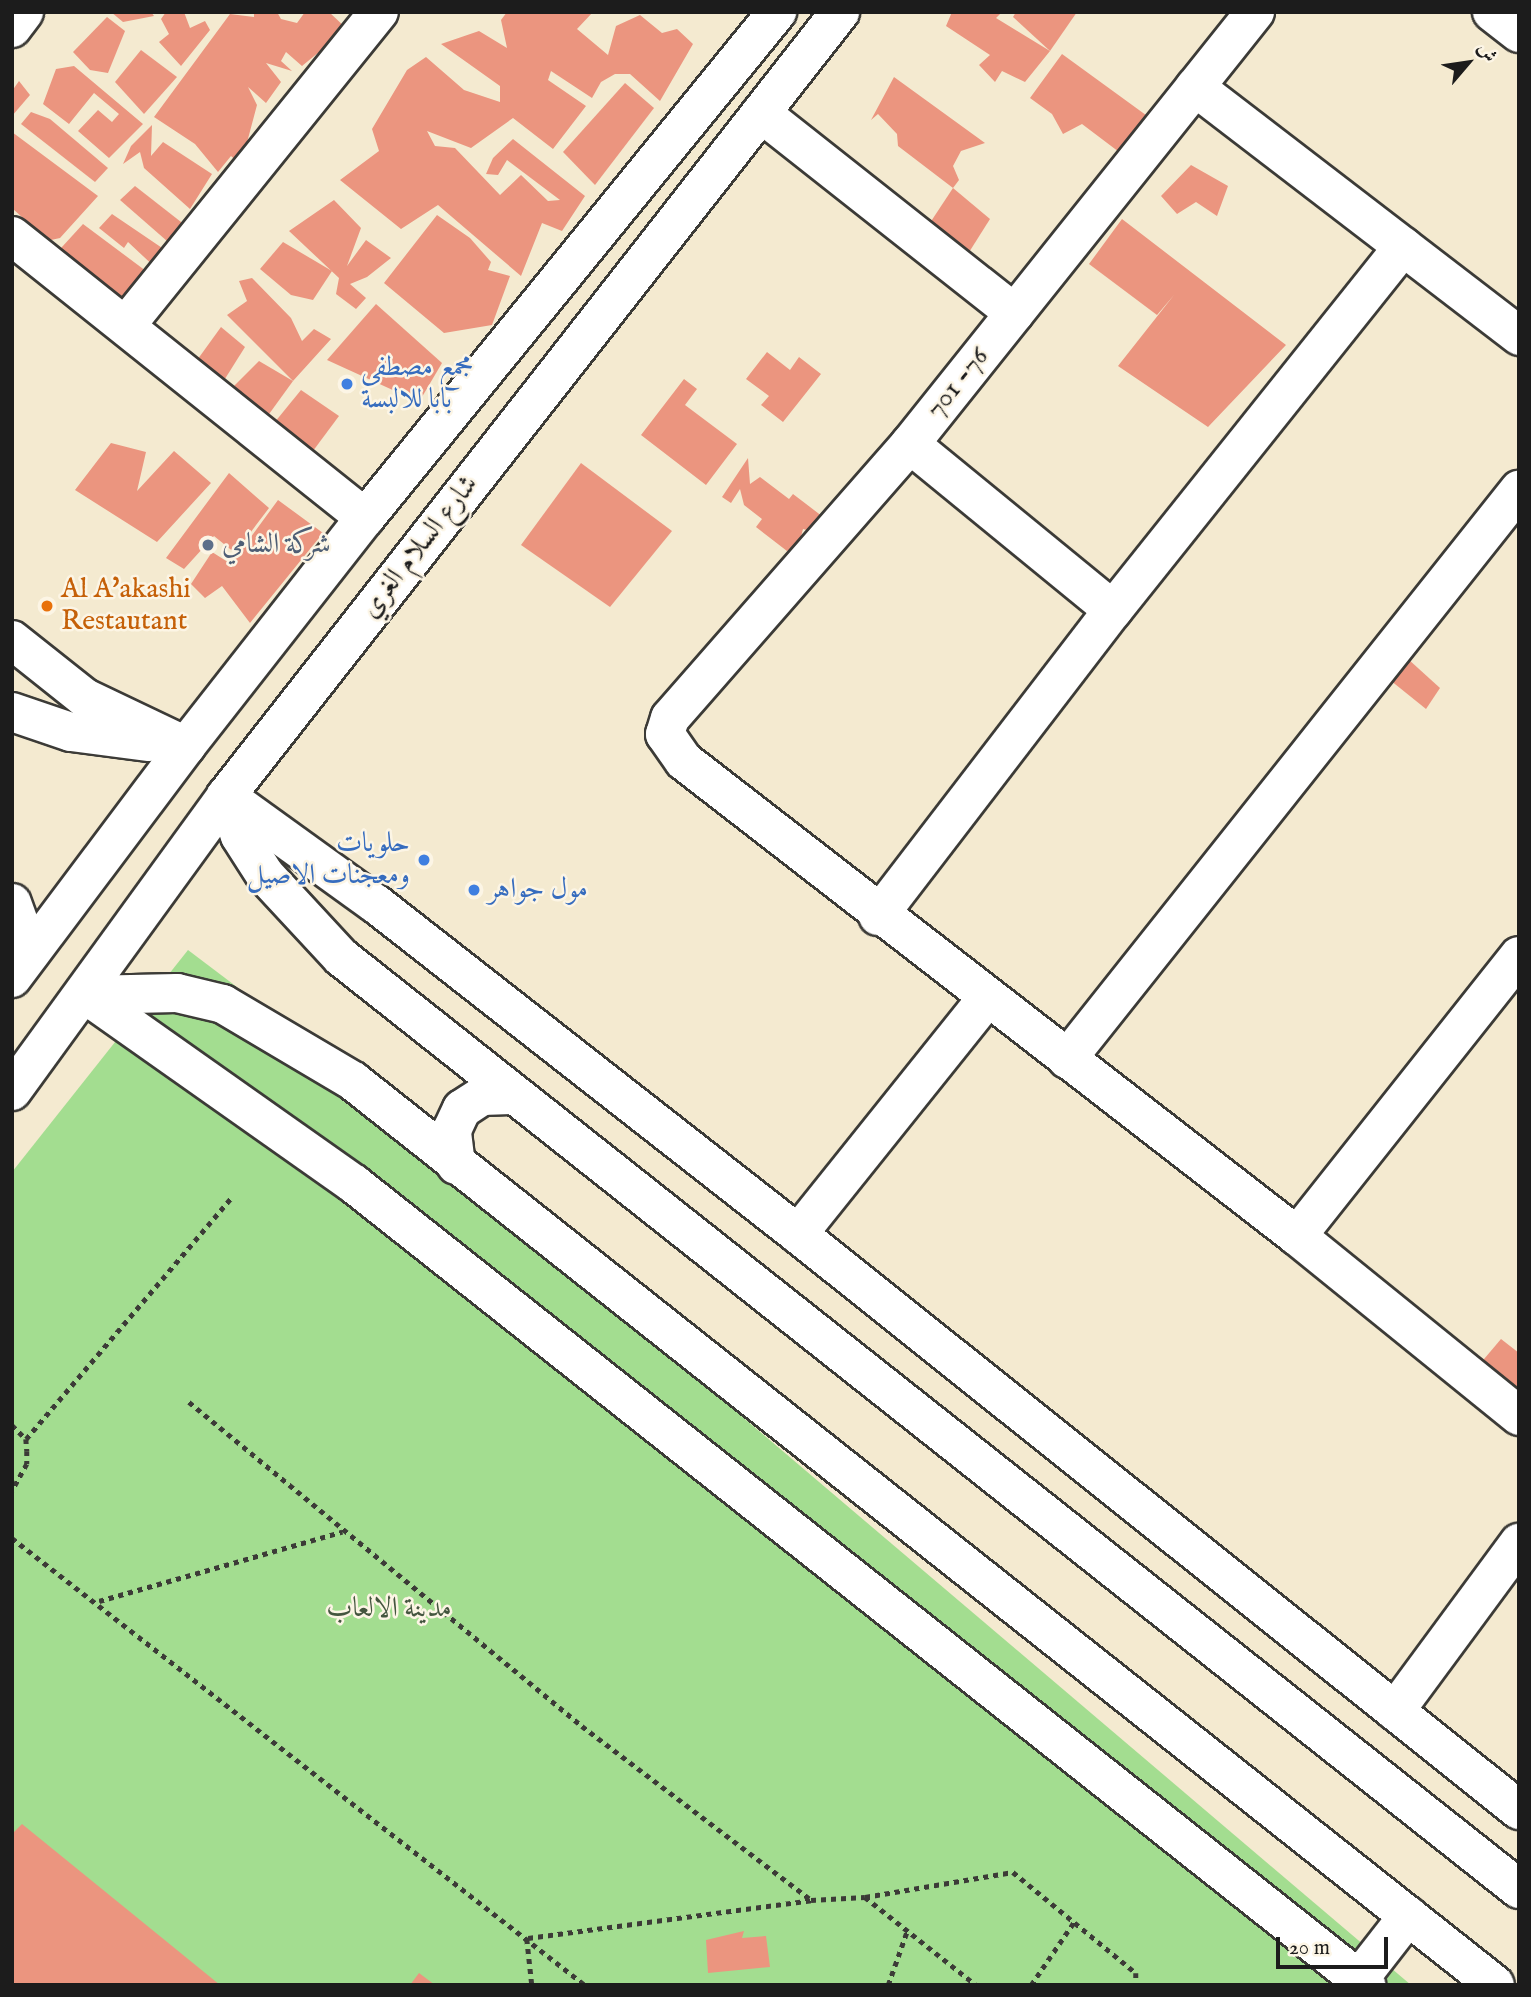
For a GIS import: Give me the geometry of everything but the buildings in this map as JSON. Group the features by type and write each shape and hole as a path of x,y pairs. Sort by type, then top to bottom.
{"street":[{"path":"12,28 24,12"},
{"path":"127,324 379,12"},
{"path":"18,956 365,518 777,12"},
{"name":"شارع السلام الغري","path":"12,1091 86,995 226,796 840,12"},
{"name":"701 -76","path":"878,916 671,749 666,734 670,718 909,444 1255,12"},
{"path":"1492,12 1519,33"},
{"path":"1195,87 1519,336"},
{"path":"761,113 1014,313"},
{"path":"654,164 695,196"},
{"path":"12,236 127,324 365,518"},
{"path":"1403,247 1113,610 878,916 1297,1236 1519,1416"},
{"path":"909,444 1113,610"},
{"path":"1067,1059 1519,490"},
{"path":"12,640 110,712 186,746"},
{"path":"19,726 63,680"},
{"path":"19,726 186,746"},
{"path":"226,796 240,836 265,875 341,957 510,1094 1519,1889"},
{"path":"226,796 376,904 798,1234 1510,1803 1464,1845"},
{"path":"12,903 18,956"},
{"path":"1297,1236 1519,956"},
{"path":"86,995 177,993 223,1004 353,1081 1495,1985"},
{"path":"86,995 354,1184 1363,1982 1408,1916"},
{"path":"798,1234 987,998"},
{"path":"456,1164 452,1130 462,1109 482,1096 510,1094"},
{"path":"1395,1711 1519,1543"}],"path":[{"path":"12,1491 27,1464 26,1439 233,1196"},
{"path":"189,1402 342,1532 582,1727 811,1900"},
{"path":"12,1426 26,1439"},
{"path":"98,1601 342,1532"},
{"path":"12,1538 98,1601 585,1985"},
{"path":"527,1938 811,1900 865,1897 1013,1872 1136,1973 1136,1985"},
{"path":"865,1897 976,1985"},
{"path":"1031,1985 1074,1922"},
{"path":"888,1985 907,1931"},
{"path":"527,1938 532,1985"}],"green space":[{"name":"مدينة الالعاب","path":"188,950 233,984 1411,1985 12,1985 12,1172"}],"place":[{"name":"مجمع مصطفى بابا للالبسة","path":"347,384"},
{"name":"شركة الشامي","path":"208,545"},
{"name":"Al A'akashi Restautant","path":"47,606"},
{"name":"حلويات ومعجنات الاصيل","path":"424,860"},
{"name":"مول جواهر","path":"474,890"}]}
